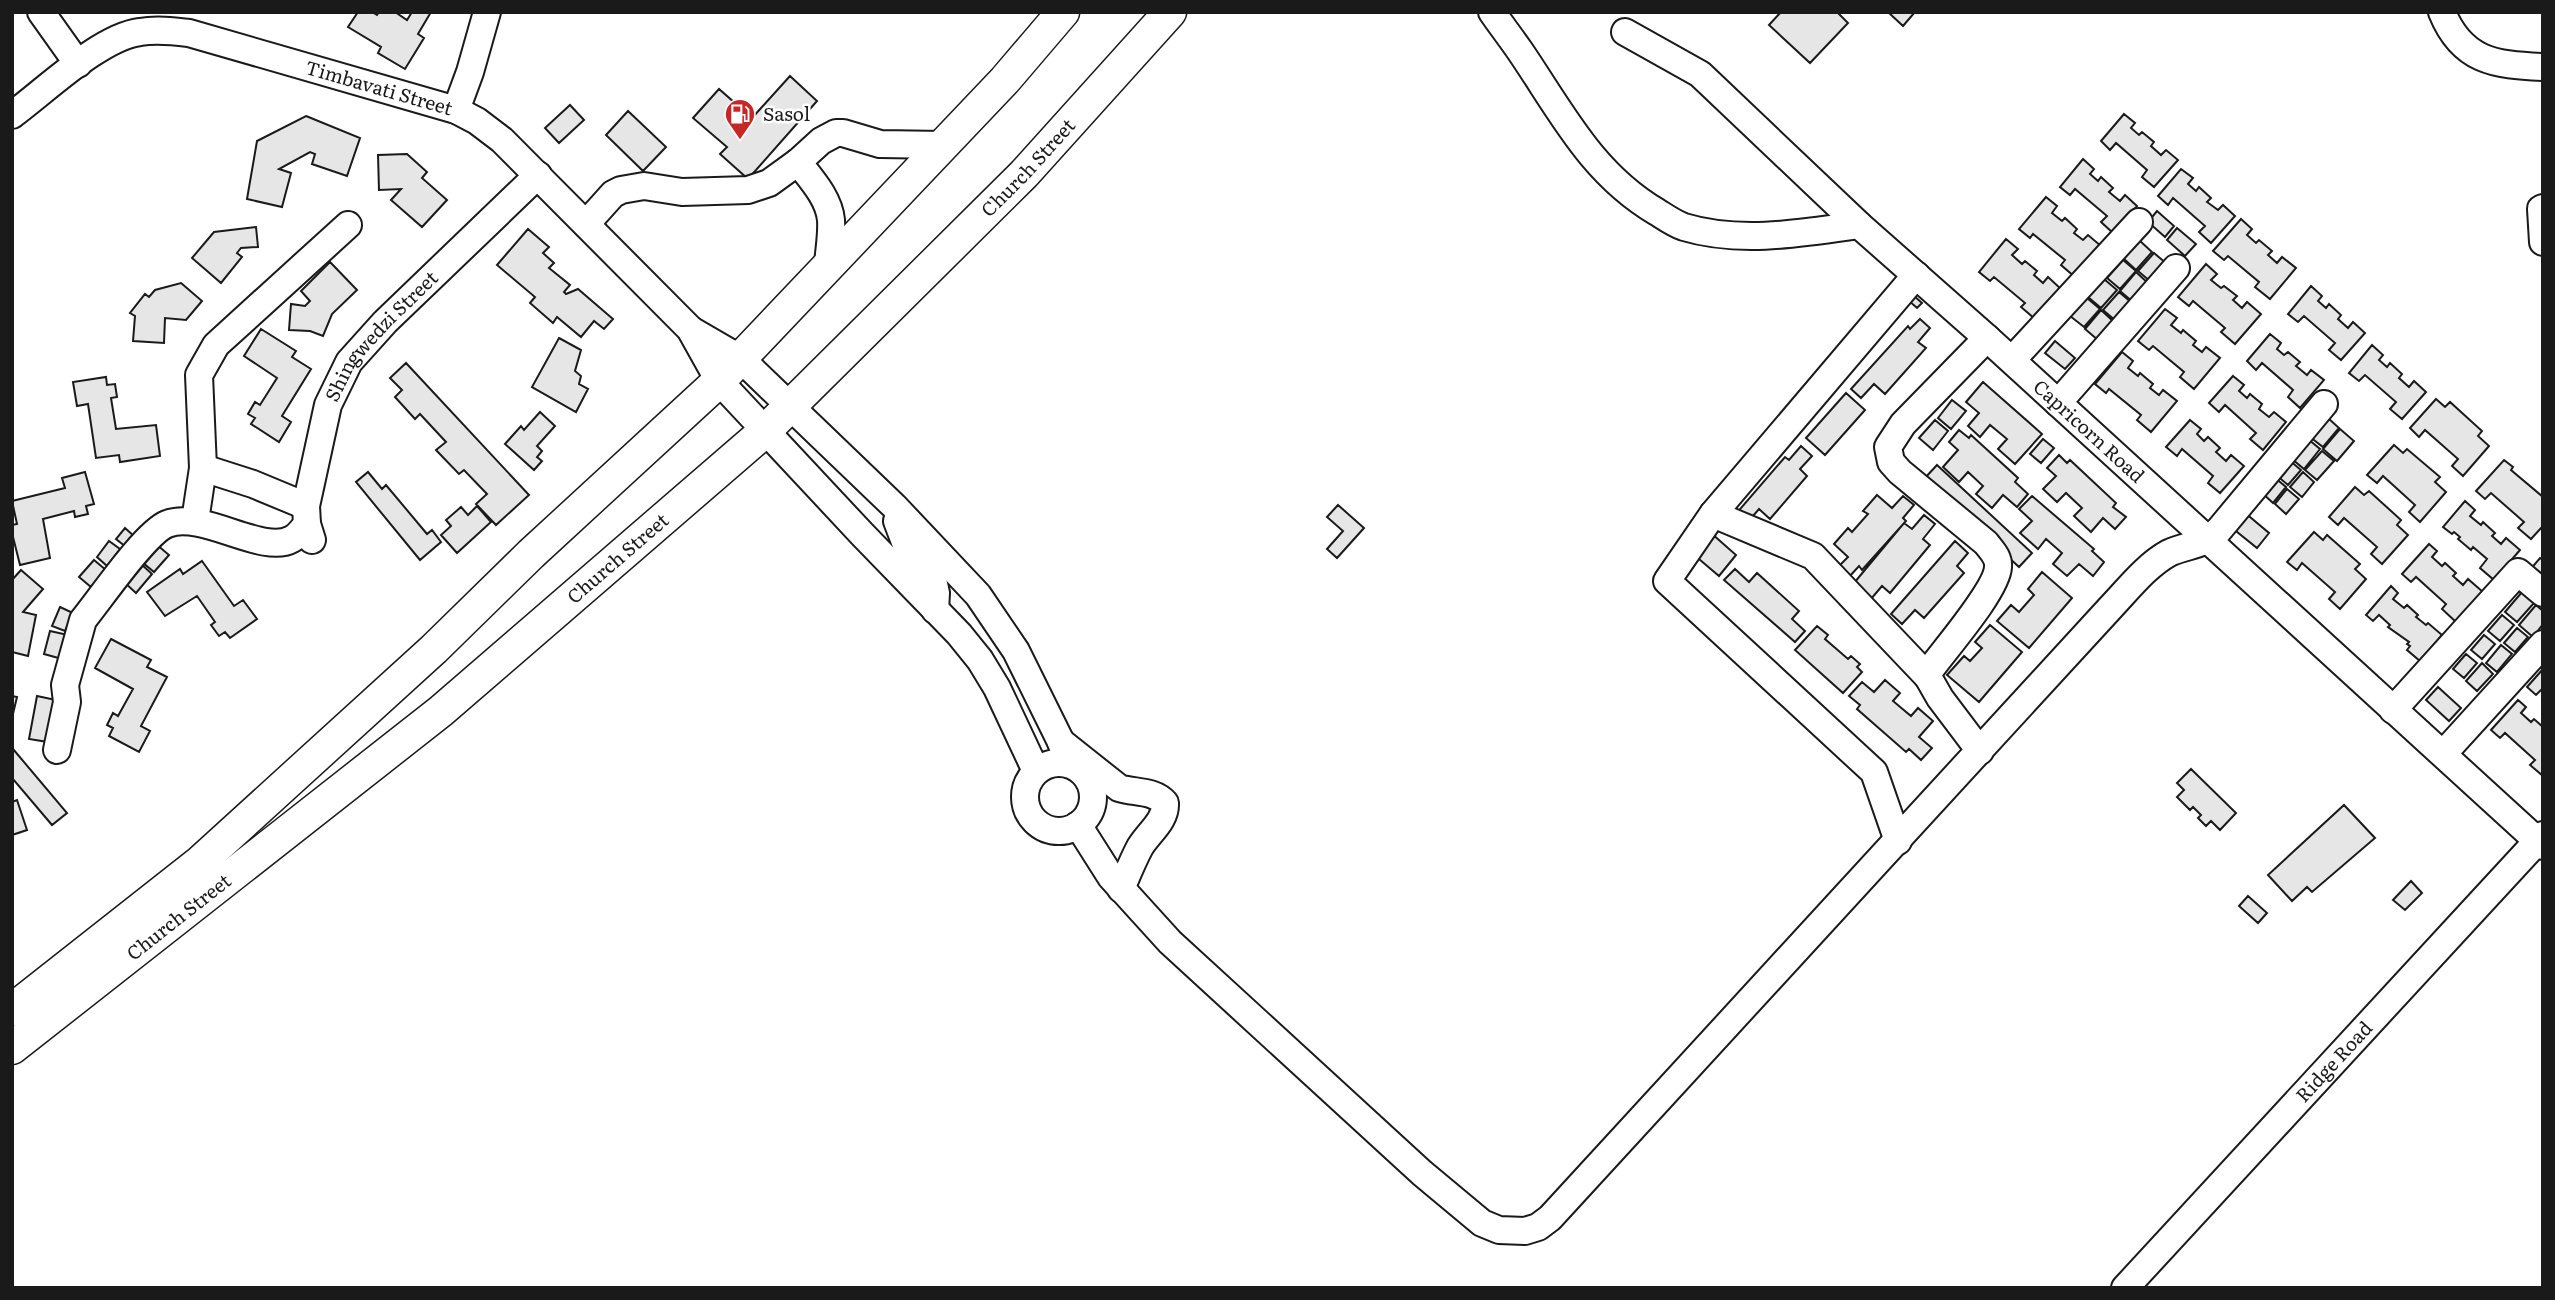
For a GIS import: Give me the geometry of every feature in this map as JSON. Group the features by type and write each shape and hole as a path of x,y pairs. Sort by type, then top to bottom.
{"main road":[{"name":"Church Street","path":"12,1010 200,862 434,649 531,554 719,381 1005,80 1063,12"},
{"name":"Church Street","path":"12,1048 440,711 765,431 1024,174 1170,12"}],"street":[{"path":"41,12 78,64"},
{"path":"456,110 487,12"},
{"path":"1492,12 1521,52 1567,126 1594,159 1644,204 1682,226 1709,233 1757,235 1811,232 1859,225"},
{"path":"2442,12 2456,37 2472,54 2501,64 2543,67"},
{"name":"Timbavati Street","path":"12,115 78,64 119,37 138,32 176,31 456,110 477,121 502,140 538,175 690,330 719,381 980,660 997,688 1037,771"},
{"name":"Capricorn Road","path":"1625,32 1700,74 1859,225 2012,360 2393,710 2541,840"},
{"path":"586,223 613,194 621,190 644,186 682,192 748,190 768,183 798,162 821,141 836,133 880,144 944,145"},
{"path":"798,162 821,193 828,208 831,219 828,265"},
{"name":"Shingwedzi Street","path":"308,523 328,405 349,362 385,322 538,175"},
{"path":"2543,208 2543,242"},
{"path":"2012,360 2139,222"},
{"path":"195,521 203,468 199,375 216,345 348,225"},
{"path":"2058,403 2176,268"},
{"path":"1898,841 1874,772 1667,581 1713,514 1916,275"},
{"name":"Timbavati Street","path":"690,330 741,359 943,556 998,621 1016,651 1065,753"},
{"path":"1928,677 1930,670 1993,585 1999,566 1996,556 1986,543 1900,472 1891,462 1888,447 1903,424 1987,338"},
{"path":"1078,825 1121,889 1170,942 1422,1173 1482,1223 1512,1232 1538,1227 1550,1218 2146,571 2169,553 2208,541 2233,515 2324,404"},
{"path":"57,750 67,702 65,685 83,620 140,546 167,524 195,521 252,538 282,543 294,539 308,523 253,484 203,468"},
{"path":"894,506 896,520 905,542 926,566 936,583 935,610"},
{"path":"1713,514 1813,556 1928,677 1940,698 1980,751"},
{"path":"2393,710 2518,572 2543,593"},
{"path":"2443,754 2543,645"},
{"path":"1065,753 1087,776 1093,797 1086,818 1068,830 1056,831 1036,822 1025,802 1029,780 1037,771 1057,763 1065,753"},
{"path":"1065,753 1119,788 1130,792 1155,794 1165,803 1166,810 1141,845 1121,889"},
{"name":"Ridge Road","path":"2125,1288 2541,840"}],"building":[{"path":"358,12 372,12 377,15 379,12 395,12 407,20 412,12 431,12 418,34 424,38 405,69 378,53 381,47 348,27"},
{"path":"1781,12 1837,12 1848,23 1810,63 1769,25"},
{"path":"1888,12 1915,12 1903,26"},
{"path":"790,76 817,101 748,179 720,154 727,147 693,118 719,89 752,118"},
{"path":"570,105 584,120 559,143 545,128"},
{"path":"628,111 666,147 643,171 606,135"},
{"path":"2124,114 2135,123 2131,128 2139,135 2142,132 2154,142 2151,146 2161,155 2166,150 2178,160 2154,187 2142,177 2147,170 2116,143 2110,150 2101,141"},
{"path":"306,116 360,138 347,176 312,164 315,154 310,152 279,169 291,173 282,207 247,199 257,141"},
{"path":"407,154 427,172 422,178 447,200 422,227 391,200 401,189 379,190 378,155"},
{"path":"2083,159 2094,169 2090,174 2098,181 2101,177 2113,188 2109,192 2120,201 2125,195 2137,206 2113,233 2101,222 2107,216 2075,189 2070,195 2060,187"},
{"path":"2181,169 2193,178 2188,184 2196,191 2199,187 2211,198 2207,202 2218,210 2223,205 2235,216 2211,243 2199,232 2205,226 2173,198 2168,205 2158,196"},
{"path":"2046,197 2057,206 2052,213 2062,221 2065,218 2077,229 2074,233 2083,240 2088,235 2101,246 2075,277 2061,265 2065,260 2033,234 2030,238 2019,229"},
{"path":"2157,211 2174,226 2165,237 2148,222"},
{"path":"2241,219 2252,229 2247,235 2256,243 2259,240 2272,251 2268,255 2277,263 2282,257 2296,268 2270,299 2255,287 2259,282 2228,256 2224,260 2213,251"},
{"path":"256,227 258,247 241,248 237,253 242,257 221,283 192,258 214,232"},
{"path":"2177,228 2196,244 2185,256 2167,240"},
{"path":"528,229 549,247 543,253 554,263 549,268 570,285 564,292 566,294 578,289 613,319 604,329 594,321 581,337 557,317 553,323 530,303 535,297 497,265"},
{"path":"2006,239 2018,249 2012,255 2022,264 2025,261 2037,271 2034,275 2043,283 2048,277 2061,289 2035,319 2021,307 2025,303 1994,277 1990,281 1979,272"},
{"path":"2139,240 2152,252 2136,270 2123,258"},
{"path":"2154,253 2167,264 2151,282 2138,271"},
{"path":"2123,260 2136,271 2120,289 2107,278"},
{"path":"330,262 357,290 332,314 323,336 310,331 289,330 291,304 305,306 310,301 301,291"},
{"path":"2206,264 2217,274 2211,280 2237,296 2233,300 2242,308 2247,302 2261,314 2235,344 2221,332 2225,328 2193,301 2189,306 2178,297"},
{"path":"2136,272 2149,284 2133,302 2120,291"},
{"path":"2104,279 2117,290 2101,308 2088,297"},
{"path":"181,283 202,301 186,320 165,318 164,343 133,341 135,316 130,313 145,294 149,297 155,290"},
{"path":"2311,286 2322,296 2318,301 2326,308 2329,304 2341,315 2338,319 2348,328 2353,322 2365,333 2341,360 2329,350 2335,343 2304,316 2298,322 2288,314"},
{"path":"2119,292 2132,303 2116,321 2103,310"},
{"path":"1913,295 1922,303 1917,308 1908,300"},
{"path":"2087,298 2100,309 2084,327 2070,316"},
{"path":"2165,309 2177,318 2171,325 2181,333 2183,330 2196,341 2193,345 2202,352 2206,347 2220,358 2194,389 2180,377 2184,372 2153,346 2149,350 2138,341"},
{"path":"2101,310 2114,322 2098,340 2085,329"},
{"path":"1920,319 1930,328 1918,342 1926,348 1885,394 1874,384 1861,398 1851,389 1908,326 1910,329"},
{"path":"261,329 296,351 292,357 311,369 282,416 291,422 279,442 251,424 255,418 248,414 255,402 260,405 277,378 244,356"},
{"path":"2270,334 2281,343 2277,349 2284,355 2288,352 2300,362 2296,366 2307,375 2311,370 2324,380 2300,408 2288,397 2293,390 2262,363 2256,370 2247,361"},
{"path":"559,338 581,350 575,371 581,376 579,384 588,389 576,412 532,387"},
{"path":"2055,341 2075,358 2065,369 2045,353"},
{"path":"2372,345 2383,355 2379,360 2387,367 2390,363 2402,374 2399,378 2409,387 2414,381 2426,392 2402,419 2390,409 2396,402 2365,375 2359,381 2349,373"},
{"path":"2122,352 2133,361 2128,368 2138,376 2140,373 2153,384 2150,388 2159,395 2163,390 2177,401 2151,432 2137,420 2141,415 2109,389 2106,393 2095,384"},
{"path":"406,363 529,495 496,525 476,504 487,494 464,470 459,474 436,450 446,442 420,414 415,419 395,397 402,390 390,378"},
{"path":"2233,376 2244,385 2239,391 2247,398 2250,394 2262,404 2259,409 2269,417 2274,412 2286,422 2263,450 2250,439 2256,433 2225,405 2219,412 2209,403"},
{"path":"106,377 107,385 115,384 117,397 111,398 116,429 156,425 160,456 120,462 119,455 96,458 88,404 77,406 73,382"},
{"path":"1983,382 2042,434 2015,464 1998,449 2007,439 1990,425 1980,437 1968,426 1979,413 1966,402"},
{"path":"1846,393 1865,410 1825,455 1806,438"},
{"path":"2436,399 2445,407 2450,402 2482,431 2478,436 2489,446 2463,476 2452,466 2458,459 2425,430 2419,437 2410,428"},
{"path":"1952,400 1966,411 1951,429 1938,418"},
{"path":"540,412 555,426 537,446 542,451 537,457 542,461 534,470 505,444 521,426 524,430"},
{"path":"2328,418 2339,428 2323,447 2310,437"},
{"path":"1935,420 1948,431 1933,450 1919,438"},
{"path":"2190,420 2201,429 2197,434 2204,441 2208,437 2220,448 2216,452 2226,461 2231,455 2244,466 2220,493 2208,483 2213,476 2182,449 2177,456 2166,447"},
{"path":"2340,429 2354,441 2337,461 2323,449"},
{"path":"1959,430 1969,438 1971,435 2018,478 2015,482 2028,494 2017,507 2003,495 1992,508 1976,494 1983,486 1968,472 1959,482 1943,467 1958,450 1949,442"},
{"path":"2043,439 2054,448 2041,463 2030,454"},
{"path":"2308,439 2320,449 2304,469 2292,459"},
{"path":"2394,445 2403,453 2407,449 2440,477 2435,482 2446,492 2420,522 2409,512 2415,505 2383,476 2377,483 2367,475"},
{"path":"1801,446 1812,456 1800,469 1807,476 1770,519 1759,509 1746,524 1735,515 1785,457 1789,460"},
{"path":"2322,451 2334,461 2317,480 2305,470"},
{"path":"2059,455 2067,463 2070,460 2116,503 2113,507 2126,517 2115,529 2103,518 2091,532 2074,516 2082,508 2066,493 2057,502 2043,489 2056,476 2047,468"},
{"path":"2289,460 2301,470 2288,485 2276,475"},
{"path":"2504,460 2513,467 2511,470 2543,497 2543,526 2531,539 2518,528 2524,522 2491,493 2485,499 2476,491"},
{"path":"1937,465 2032,553 2019,567 1924,479"},
{"path":"85,472 94,504 86,506 88,514 75,517 74,511 43,519 50,558 20,565 12,533 12,525 17,524 12,501 65,488 62,478"},
{"path":"368,472 382,489 386,485 427,534 432,530 441,542 420,560 356,482"},
{"path":"2303,472 2314,482 2302,497 2290,487"},
{"path":"2274,477 2286,487 2273,503 2261,492"},
{"path":"2355,487 2364,495 2369,491 2401,520 2397,525 2408,535 2382,564 2371,554 2377,547 2344,518 2338,525 2329,517"},
{"path":"2287,489 2299,499 2286,514 2275,504"},
{"path":"1877,495 1892,508 1903,496 1914,505 1903,518 1906,521 1862,570 1859,566 1849,577 1838,567 1848,557 1834,544 1848,528 1852,532 1868,514 1863,511"},
{"path":"2032,496 2094,549 2092,551 2104,562 2093,576 2079,564 2067,576 2053,564 2062,553 2046,539 2038,549 2020,533 2032,521 2019,509"},
{"path":"2465,501 2475,510 2470,516 2481,525 2483,522 2495,533 2492,536 2501,544 2506,538 2520,550 2494,580 2480,568 2487,559 2473,547 2471,550 2454,532 2452,534 2443,527"},
{"path":"1338,505 1364,528 1337,558 1327,549 1343,531 1327,517"},
{"path":"477,506 491,522 457,553 441,535 451,526 446,520 461,507 468,515"},
{"path":"2244,512 2269,533 2257,548 2231,527"},
{"path":"1924,515 1935,524 1923,539 1930,545 1890,593 1882,586 1871,599 1854,583 1904,523 1912,529"},
{"path":"125,528 135,537 126,547 116,539"},
{"path":"2314,532 2323,540 2327,535 2360,564 2355,569 2366,579 2340,609 2329,599 2335,592 2302,563 2297,570 2287,562"},
{"path":"1711,533 1736,555 1719,576 1693,554"},
{"path":"109,541 120,549 107,566 97,557"},
{"path":"1955,541 1968,553 1957,566 1964,573 1924,618 1915,610 1902,624 1891,614"},
{"path":"156,544 169,555 154,572 142,562"},
{"path":"2429,544 2437,551 2432,557 2442,566 2445,563 2456,573 2453,576 2463,585 2468,579 2483,592 2456,622 2442,609 2446,604 2416,577 2411,582 2402,574"},
{"path":"2540,558 2543,560 2543,584 2529,571"},
{"path":"94,560 106,570 91,587 79,577"},
{"path":"202,561 234,606 243,600 257,619 230,638 225,632 219,636 211,625 215,622 197,596 165,616 147,592 180,569 183,574"},
{"path":"140,563 152,574 136,593 124,582"},
{"path":"1735,569 1749,582 1757,573 1799,611 1792,619 1805,631 1795,642 1724,580"},
{"path":"21,570 43,589 23,612 36,615 28,656 12,652 12,580"},
{"path":"2042,572 2072,598 2029,648 1997,621 2011,605 2019,612 2034,595 2028,589"},
{"path":"2391,586 2398,593 2393,599 2404,608 2407,605 2418,615 2416,617 2442,635 2420,661 2407,650 2409,642 2388,627 2390,625 2379,615 2373,621 2366,615"},
{"path":"2522,592 2534,603 2517,622 2505,612"},
{"path":"2536,605 2543,611 2543,624 2533,637 2519,625"},
{"path":"60,607 73,613 65,631 52,626"},
{"path":"2502,615 2514,625 2500,641 2488,631"},
{"path":"1990,625 2022,652 1979,702 1947,675 1964,656 1970,661 1982,648 1975,642"},
{"path":"1817,626 1828,635 1825,639 1848,659 1851,656 1860,664 1857,667 1862,672 1843,693 1795,650"},
{"path":"2517,628 2528,637 2515,652 2504,643"},
{"path":"50,631 68,635 62,659 44,654"},
{"path":"2484,635 2495,644 2482,659 2471,650"},
{"path":"111,639 151,660 147,667 167,677 141,726 150,731 139,752 109,736 113,728 107,725 113,713 118,716 133,689 95,668"},
{"path":"2501,645 2512,654 2497,672 2486,663"},
{"path":"2466,654 2477,663 2464,678 2453,669"},
{"path":"2482,663 2493,674 2477,691 2466,681"},
{"path":"2543,669 2543,691 2536,695 2527,687"},
{"path":"1885,680 1900,693 1893,701 1911,716 1918,708 1933,721 1919,737 1932,748 1921,760 1909,749 1906,752 1857,709 1860,705 1849,696 1862,682 1874,692"},
{"path":"2438,687 2461,708 2449,721 2426,700"},
{"path":"12,696 17,697 12,718"},
{"path":"37,696 56,700 48,742 29,739"},
{"path":"2518,700 2526,707 2521,713 2531,722 2534,719 2543,727 2543,776 2530,765 2535,760 2505,733 2500,738 2491,730"},
{"path":"13,749 67,813 52,825 12,778"},
{"path":"2191,769 2236,813 2220,830 2211,821 2206,826 2193,807 2190,810 2177,797 2184,790 2177,783"},
{"path":"17,800 27,830 12,835 12,802"},
{"path":"2344,805 2375,838 2312,892 2307,887 2292,901 2268,875"},
{"path":"2411,881 2422,893 2405,910 2393,900"},
{"path":"2248,896 2267,913 2258,923 2239,906"}],"place":[{"name":"Sasol","path":"740,141"}]}
